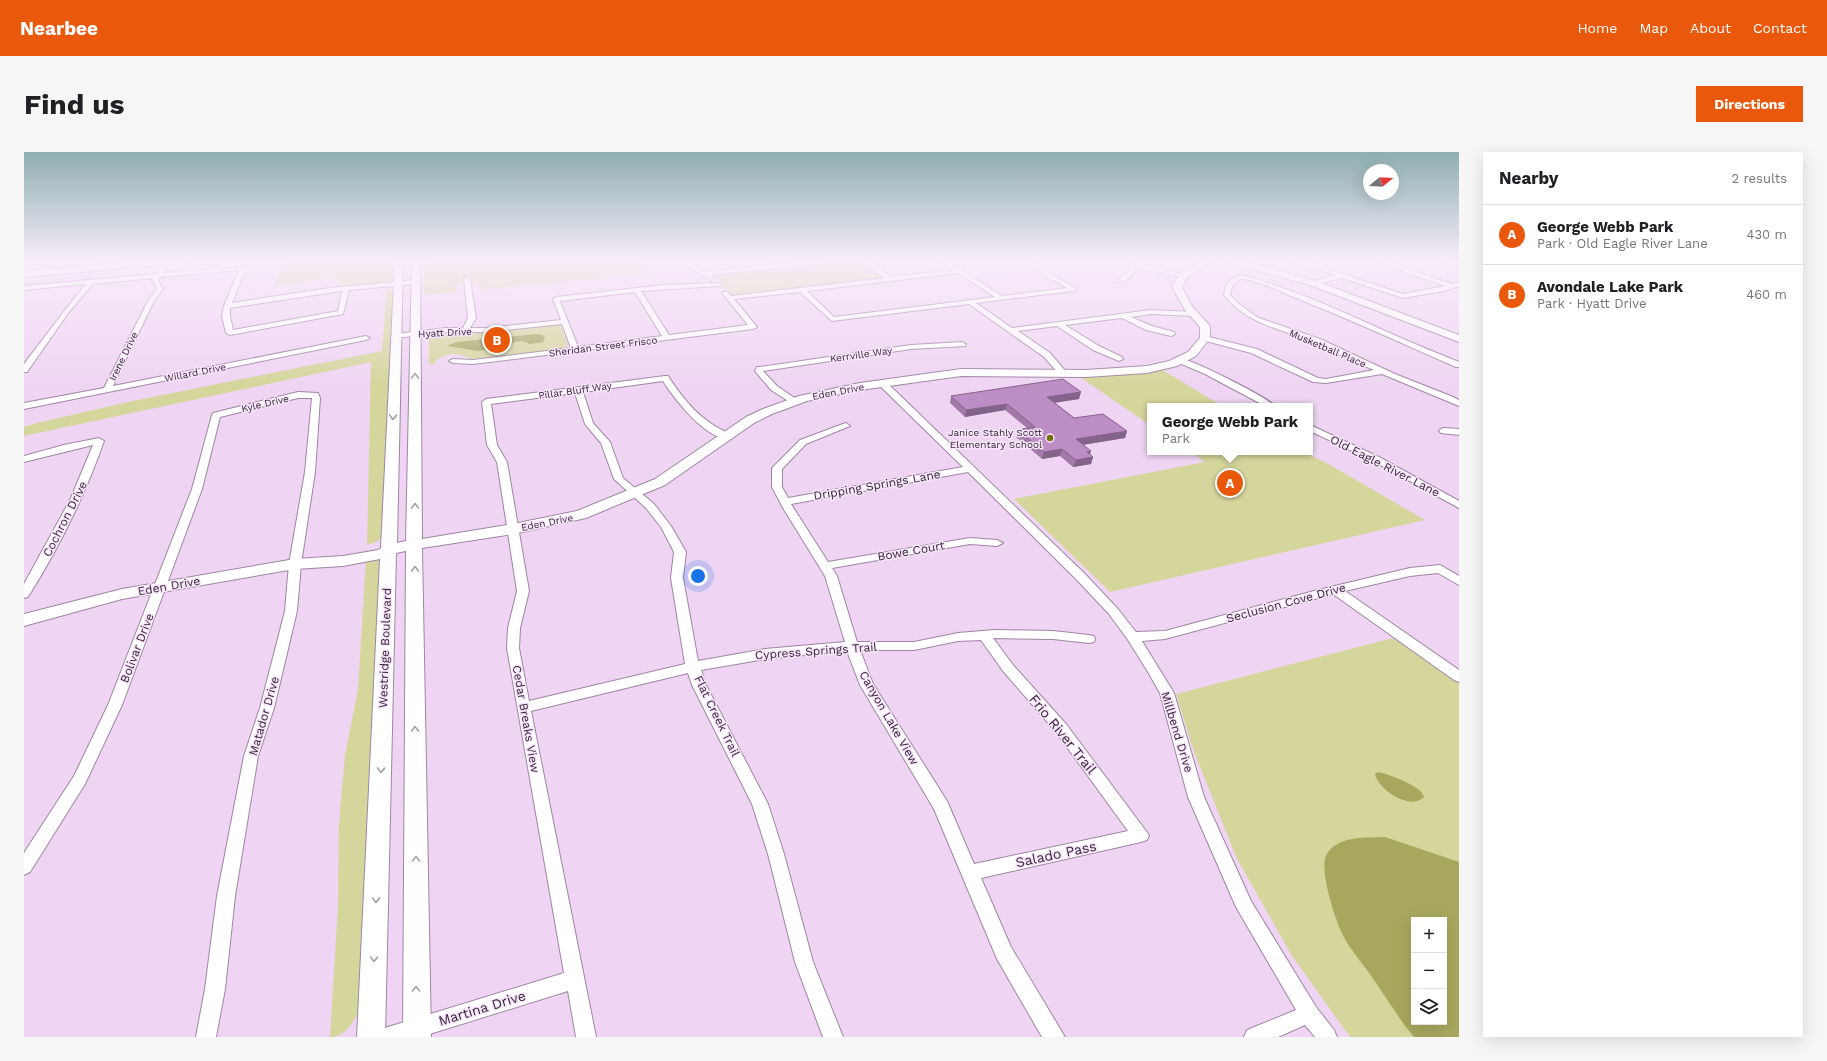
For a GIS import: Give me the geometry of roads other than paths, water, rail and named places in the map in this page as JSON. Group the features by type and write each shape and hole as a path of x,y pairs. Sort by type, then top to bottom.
{"main road":[{"name":"Westridge Boulevard","path":"371,1037 397,301"},
{"path":"416,301 414,545 416,1033"},
{"path":"1184,301 1204,326 1205,338"},
{"path":"1361,301 1459,339"},
{"name":"Eden Drive","path":"24,620 81,604 160,587 295,564 350,559 383,554 389,549 513,529 581,516 660,482 765,412 793,401 831,391 970,372 1125,372 1166,365 1180,360 1191,355 1205,338"}],"street":[{"path":"24,370 75,301"},
{"name":"Irene Drive","path":"107,389 151,301"},
{"path":"229,301 226,316 230,333 341,313 343,301"},
{"path":"227,306 258,301"},
{"path":"464,330 472,318 470,301"},
{"path":"557,301 575,349"},
{"path":"644,301 667,338"},
{"name":"Sheridan Street Frisco","path":"453,361 473,362 753,328 731,301"},
{"path":"814,301 832,318 975,301"},
{"name":"Musketball Place","path":"1232,301 1246,314 1258,320 1315,340 1383,371 1428,388 1459,403"},
{"name":"Musketball Place","path":"1313,301 1459,365"},
{"path":"970,302 1047,355 1063,373"},
{"path":"1012,330 1151,312 1193,314"},
{"path":"1122,315 1149,328 1171,334"},
{"name":"Hyatt Drive","path":"396,336 416,333 487,330 564,322"},
{"path":"1058,324 1096,348 1119,359"},
{"name":"Willard Drive","path":"24,406 366,338"},
{"path":"1205,338 1254,351 1316,380 1326,382 1383,371"},
{"name":"Kerrville Way","path":"793,401 771,385 759,371 760,369 911,347 962,344"},
{"path":"1180,360 1208,372 1265,403"},
{"name":"Pillar Bluff Way","path":"486,402 665,378 683,406 715,432 727,436"},
{"name":"Millbend Drive","path":"882,383 1080,577 1113,611 1133,638 1153,668 1167,694 1196,797 1245,907 1309,1014 1328,1037"},
{"name":"Flat Creek Trail","path":"578,390 589,424 605,442 619,479 634,494 650,506 666,526 680,552 677,578 693,667 699,685 760,804 776,854 804,962 833,1037"},
{"name":"Kyle Drive","path":"216,415 298,395 315,395"},
{"name":"Matador Drive","path":"206,1037 226,896 251,756 268,708 291,611 295,564 310,472 315,395"},
{"name":"Cedar Breaks View","path":"486,402 492,445 502,462 523,591 514,628 513,648 523,708 586,1037"},
{"name":"Bolivar Drive","path":"24,867 80,780 115,705 197,489 216,415"},
{"name":"Canyon Lake View","path":"846,426 820,434 803,442 778,468 777,487 831,576 852,646 867,685 941,806 1004,953 1048,1029 1055,1037"},
{"name":"Old Eagle River Lane","path":"1313,429 1370,456 1459,506"},
{"path":"1444,431 1459,432"},
{"name":"Cochron Drive","path":"24,459 64,448 99,441 89,472 44,562 24,594"},
{"name":"Dripping Springs Lane","path":"785,502 969,469"},
{"name":"Bowe Court","path":"825,566 970,541 997,543"},
{"name":"Seclusion Cove Drive","path":"1133,638 1166,635 1335,590 1410,572 1440,570 1459,581"},
{"path":"1335,590 1459,677"},
{"name":"Cypress Springs Trail","path":"523,708 693,667 765,654 852,646 914,646 958,637 984,635 1053,635 1089,639"},
{"name":"Frio River Trail","path":"984,635 1008,668 1061,728 1141,835"},
{"name":"Salado Pass","path":"970,873 1141,835"},
{"name":"Martina Drive","path":"388,1037 416,1033 575,979"},
{"path":"1254,1037 1309,1014"}],"place":[{"name":"Avondale Lake Park","path":"497,340"},
{"name":"Janice Stahly Scott Elementary School","path":"1050,438"},
{"name":"George Webb Park","path":"1230,483"}]}
